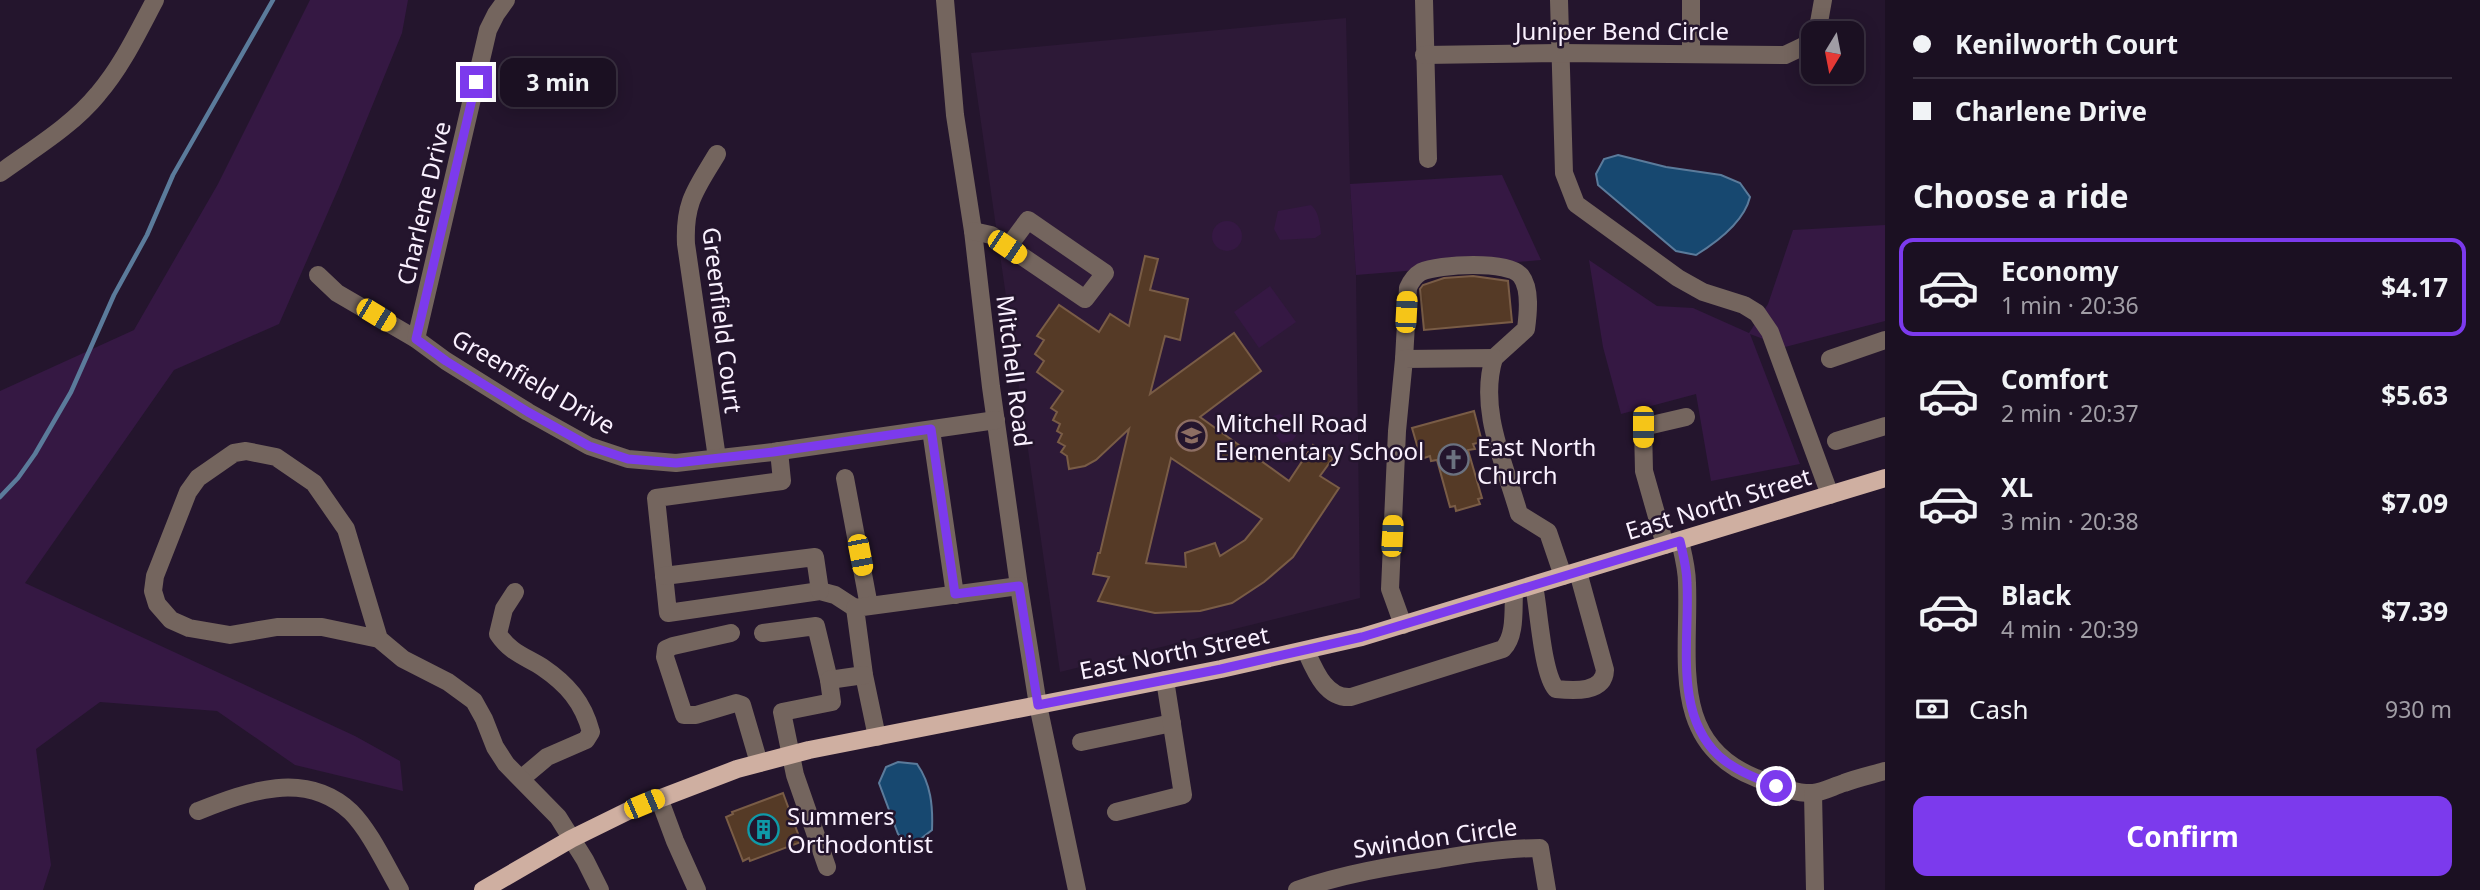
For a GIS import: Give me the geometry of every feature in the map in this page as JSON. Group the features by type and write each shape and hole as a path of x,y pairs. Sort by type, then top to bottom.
{"main road":[{"name":"East North Street","path":"484,890 571,839 659,798 737,769 790,755 1306,651 1514,592 1885,478"}],"street":[{"path":"0,173 49,138 97,96 127,51 155,0"},
{"name":"Charlene Drive","path":"416,339 488,30 506,0"},
{"name":"Mitchell Road","path":"945,0 955,115 973,231 1019,586 1038,705 1077,890"},
{"path":"1424,0 1428,159"},
{"path":"1559,0 1564,173 1576,204 1678,278 1703,292 1744,305 1757,313 1770,331 1830,495"},
{"path":"1691,0 1691,54"},
{"name":"Juniper Bend Circle","path":"1819,21 1823,0"},
{"name":"Juniper Bend Circle","path":"1424,55 1559,52 1785,55 1801,47"},
{"name":"Greenfield Court","path":"717,154 692,195 685,221 717,458"},
{"path":"973,231 991,235 1007,247 1084,299 1105,273 1028,220 1007,247"},
{"path":"1403,625 1390,589 1397,431 1408,288 1411,280 1425,270 1502,266 1513,269 1522,277 1526,287 1526,329 1494,358 1488,377 1489,411 1520,514 1548,532 1571,574 1605,670 1605,679 1599,686 1573,691 1556,689 1552,684 1534,586"},
{"name":"Greenfield Drive","path":"318,275 337,293 416,339 528,412 598,450 628,459 654,463 685,462 779,452 996,420"},
{"path":"1830,359 1885,340"},
{"path":"1404,359 1494,358"},
{"path":"1686,417 1643,427 1644,471 1687,580 1687,670 1690,703 1703,736 1719,756 1746,774 1783,788 1813,793 1885,771"},
{"path":"1836,441 1885,426"},
{"path":"931,429 955,594"},
{"path":"379,639 346,529 314,483 276,457 246,451 234,453 198,478 188,492 155,576 153,591 157,604 171,620 189,628 230,635 277,627 322,628 379,639 403,659 448,682 474,701 495,747 506,764 558,817 600,890"},
{"path":"779,452 782,481 656,498 668,612 820,591 862,607 1019,586"},
{"path":"685,462 687,494"},
{"path":"845,478 862,607 864,675 877,737"},
{"path":"664,576 815,557 820,591"},
{"path":"514,592 504,609 498,634 507,647 543,668 574,692 592,732 586,740 547,757 522,778"},
{"path":"1306,651 1316,671 1335,696 1351,697 1503,649 1507,645 1511,630 1514,592"},
{"path":"763,633 816,626 832,702 782,712 790,755 827,867"},
{"path":"731,632 673,646 666,649 665,657 684,715 695,715 736,703 742,705 760,763"},
{"path":"829,680 864,675"},
{"path":"1116,813 1183,795 1164,680"},
{"path":"1081,742 1172,723"},
{"path":"198,811 249,792 288,787 312,790 351,811 400,890"},
{"path":"1813,793 1815,890"},
{"path":"659,798 697,890"},
{"name":"Swindon Circle","path":"1297,890 1328,879 1381,867 1510,848 1540,848 1547,890"}],"shaded area":[{"path":"310,0 408,0 402,33 279,324 174,370 25,583 355,736 400,761 403,791 295,765 217,711 100,702 36,749 51,865 43,890 0,890 0,391 134,330 218,184"},
{"name":"Mitchell Road Elementary School","path":"1346,18 1350,184 1356,275 1360,598 1060,672 971,53"},
{"path":"1502,175 1541,260 1356,275 1350,184"},
{"path":"1311,205 1320,222 1321,234 1315,238 1280,240 1274,229 1278,211"},
{"path":"1227,221 1238,225 1242,236 1238,247 1227,251 1216,247 1212,236 1216,225"},
{"path":"1885,225 1885,321 1785,347 1750,334 1800,464 1711,481 1696,394 1621,414 1603,347 1589,260 1657,306 1693,308 1749,333 1768,304 1793,230"},
{"path":"1270,286 1296,322 1259,348 1234,312"},
{"path":"1280,414 1290,420 1298,433 1292,441 1282,443 1268,425 1270,417"}],"water":[{"path":"1618,155 1666,167 1721,175 1740,183 1750,197 1747,206 1729,230 1696,255 1676,251 1598,185 1596,174 1604,159"},
{"path":"898,762 917,764 928,787 932,830 918,841 906,841 898,834 879,783 886,767"}],"building":[{"path":"1145,256 1158,259 1150,290 1188,299 1180,340 1165,336 1150,394 1234,333 1261,371 1200,417 1289,481 1313,445 1333,458 1320,476 1339,488 1293,557 1264,582 1232,603 1200,611 1155,613 1098,601 1109,577 1093,574 1129,429 1096,460 1085,466 1069,469 1067,456 1061,452 1065,446 1058,442 1062,434 1057,431 1060,424 1053,420 1057,412 1051,408 1063,391 1037,372 1044,361 1035,354 1044,340 1037,336 1059,305 1099,332 1110,314 1129,326","holes":["1171,458 1262,519 1245,540 1220,556 1215,543 1185,553 1186,567 1146,563"]},
{"path":"1473,276 1508,281 1512,322 1424,330 1420,289 1423,285 1444,278"},
{"name":"East North Church","path":"1474,411 1482,442 1473,444 1475,449 1468,450 1482,498 1478,499 1480,504 1456,511 1455,506 1450,507 1437,460 1431,461 1430,456 1421,459 1412,428"},
{"name":"Summers Orthodontist","path":"783,793 801,842 750,861 749,858 743,861 726,817 733,814 732,812"}],"waterway":[{"path":"0,497 35,454 71,392 114,295 147,235 173,175 273,0"}],"place":[{"name":"Mitchell Road Elementary School","path":"1192,436"},
{"name":"East North Church","path":"1454,460"},
{"name":"Summers Orthodontist","path":"764,829"}],"route":[{"path":"476,82 416,339 528,412 589,446 628,459 676,463 931,429 955,594 1019,586 1038,705 1221,669 1362,637 1680,541 1687,580 1687,670 1690,703 1697,725 1719,756 1746,774 1776,786"}]}
